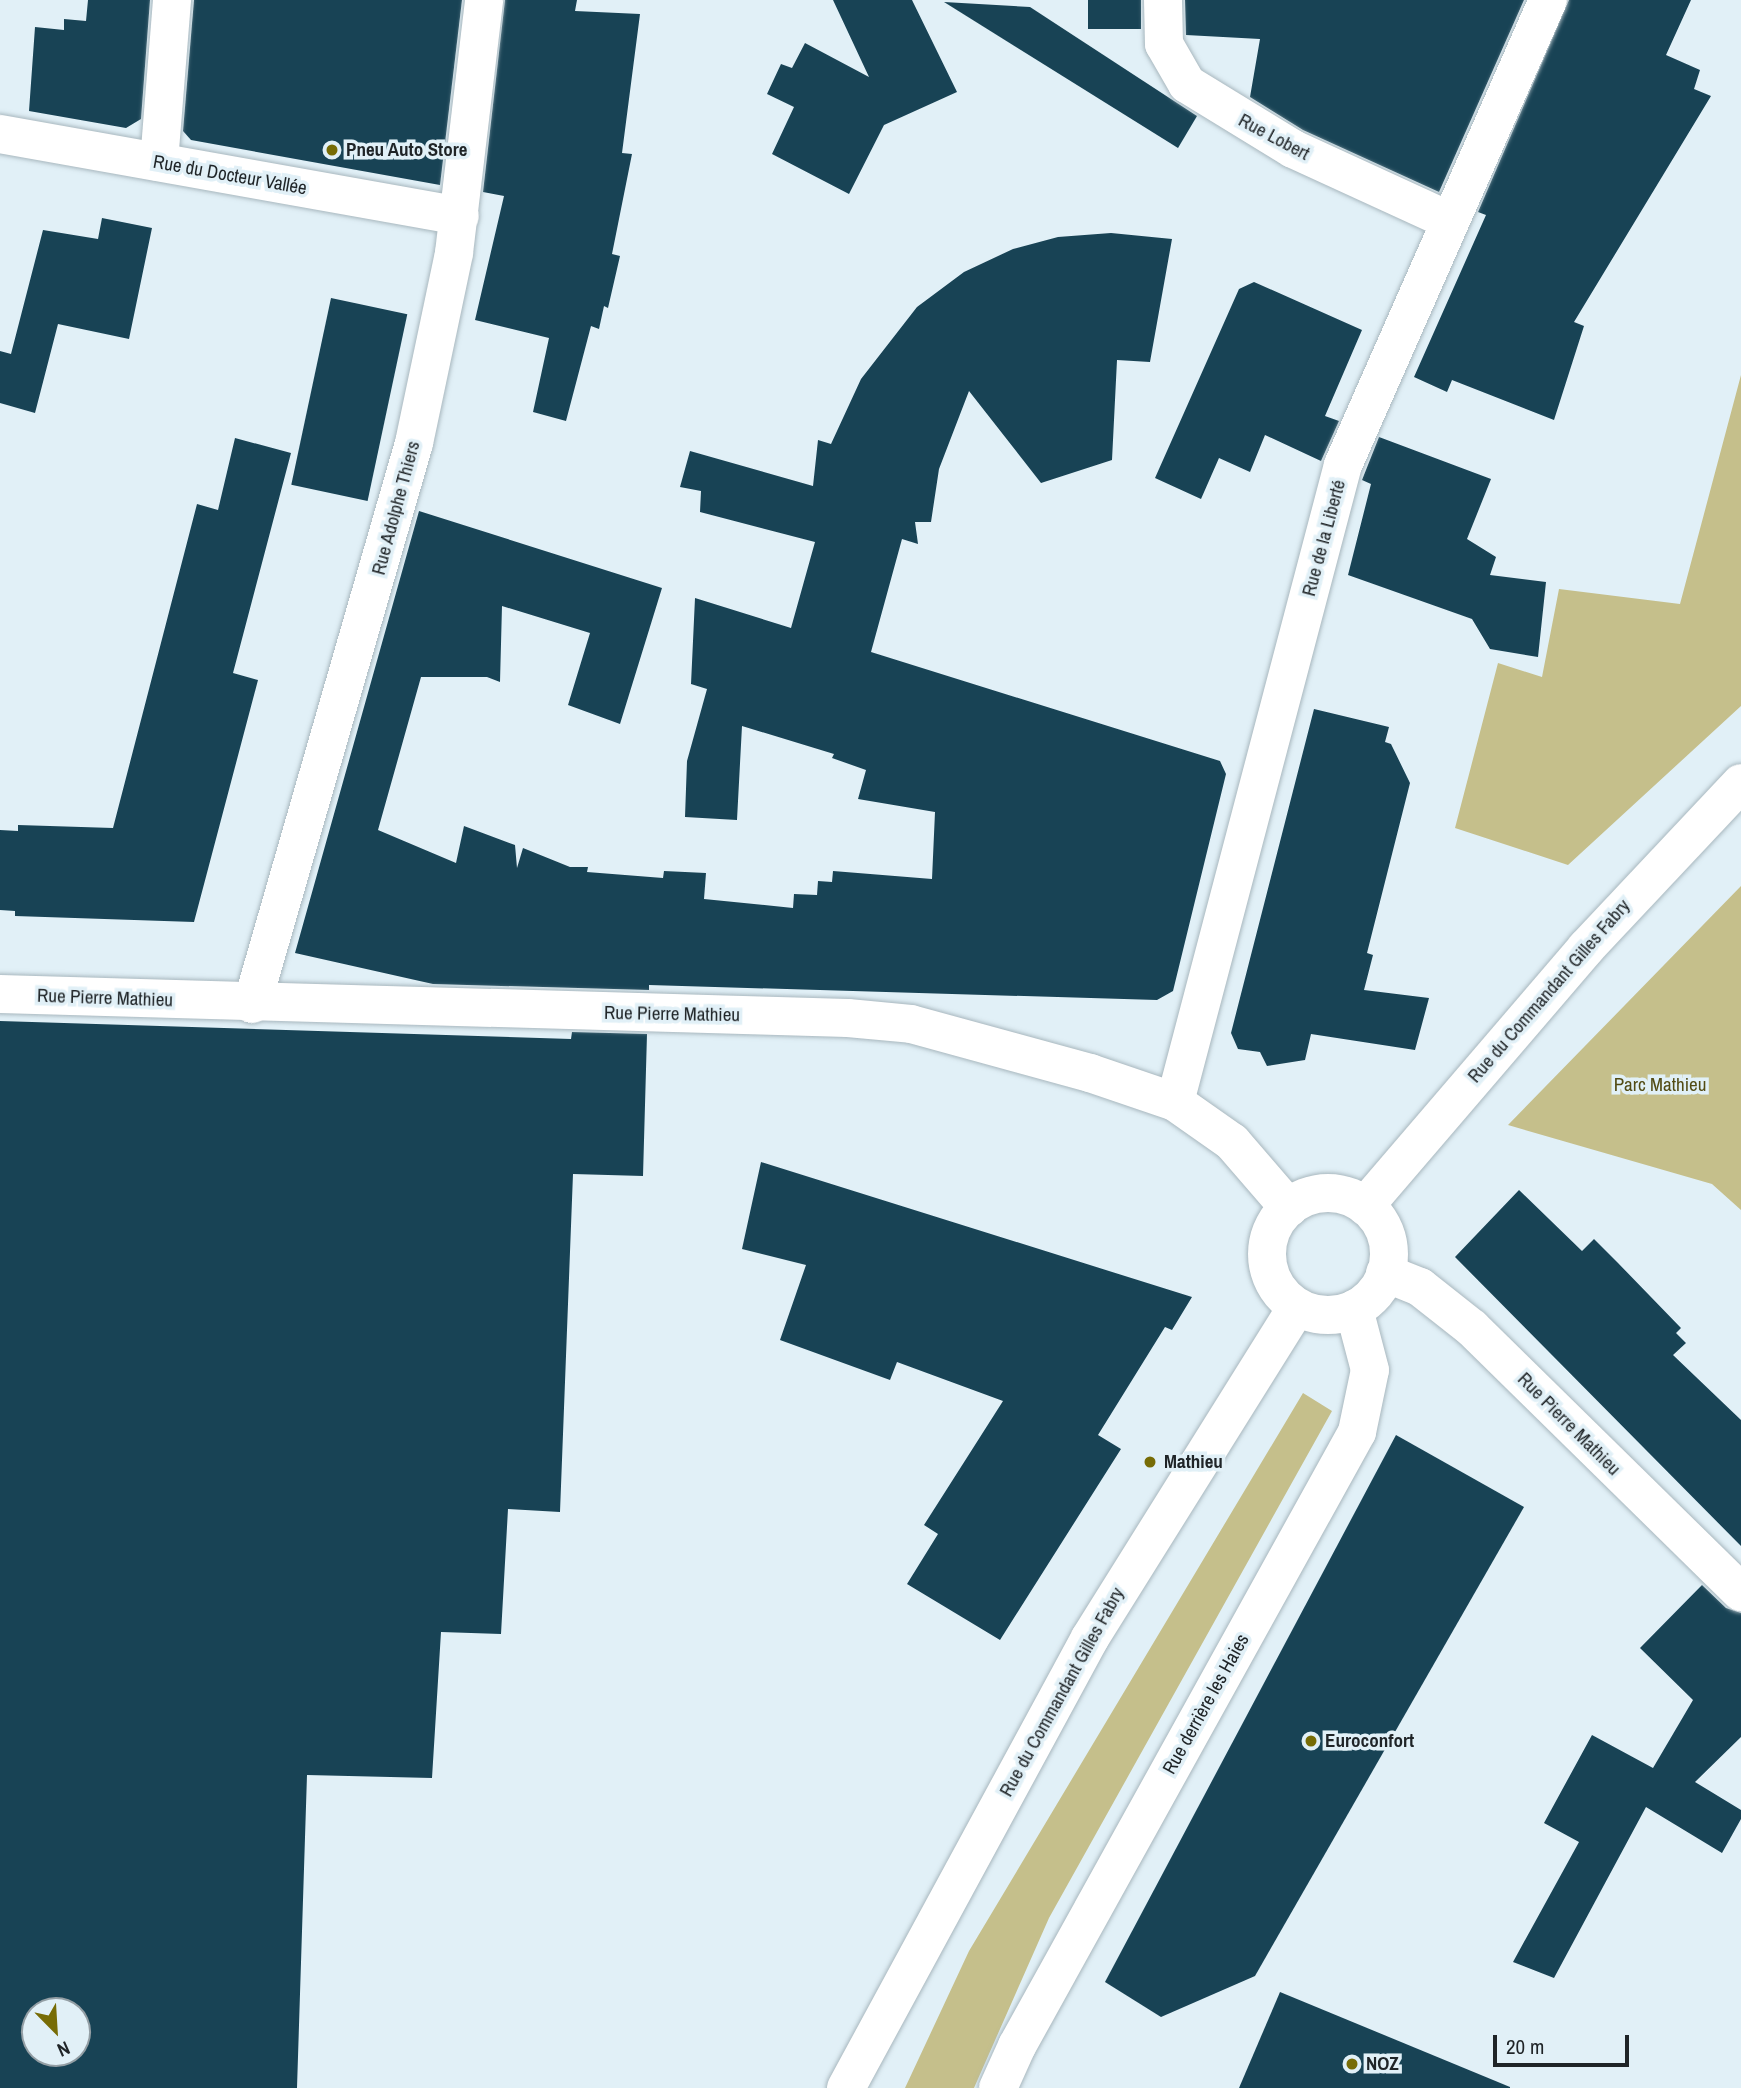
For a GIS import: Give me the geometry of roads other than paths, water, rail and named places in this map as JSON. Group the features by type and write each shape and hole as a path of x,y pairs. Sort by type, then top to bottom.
{"street":[{"path":"159,162 172,0"},
{"name":"Rue Adolphe Thiers","path":"252,1004 405,481 460,216 484,0"},
{"name":"Rue Lobert","path":"1163,0 1164,44 1187,84 1293,149 1448,220"},
{"name":"Rue de la Liberté","path":"1175,1102 1343,465 1448,220 1548,0"},
{"name":"Rue du Docteur Vallée","path":"0,134 460,216"},
{"name":"Rue du Commandant Gilles Fabry","path":"1365,1206 1586,948 1741,783"},
{"name":"Rue Pierre Mathieu","path":"0,995 879,1020 946,1032 1175,1102 1232,1142 1289,1208"},
{"path":"1327,1194 1343,1195 1365,1206 1387,1241 1385,1273 1373,1294 1354,1309 1318,1315 1297,1307 1278,1290 1267,1259 1273,1227 1289,1208 1327,1194"},
{"name":"Rue Pierre Mathieu","path":"1385,1273 1420,1287 1472,1328 1741,1592"},
{"name":"Rue du Commandant Gilles Fabry","path":"846,2088 1090,1638 1254,1369 1297,1307"},
{"name":"Rue derrière les Haies","path":"998,2088 1017,2046 1357,1432 1370,1370 1354,1309"}],"place":[{"name":"Pneu Auto Store","path":"332,150"},
{"name":"Mathieu","path":"1150,1462"},
{"name":"Euroconfort","path":"1311,1741"},
{"name":"NOZ","path":"1352,2064"}],"park label":[{"name":"Parc Mathieu","path":"1660,1085"}]}
